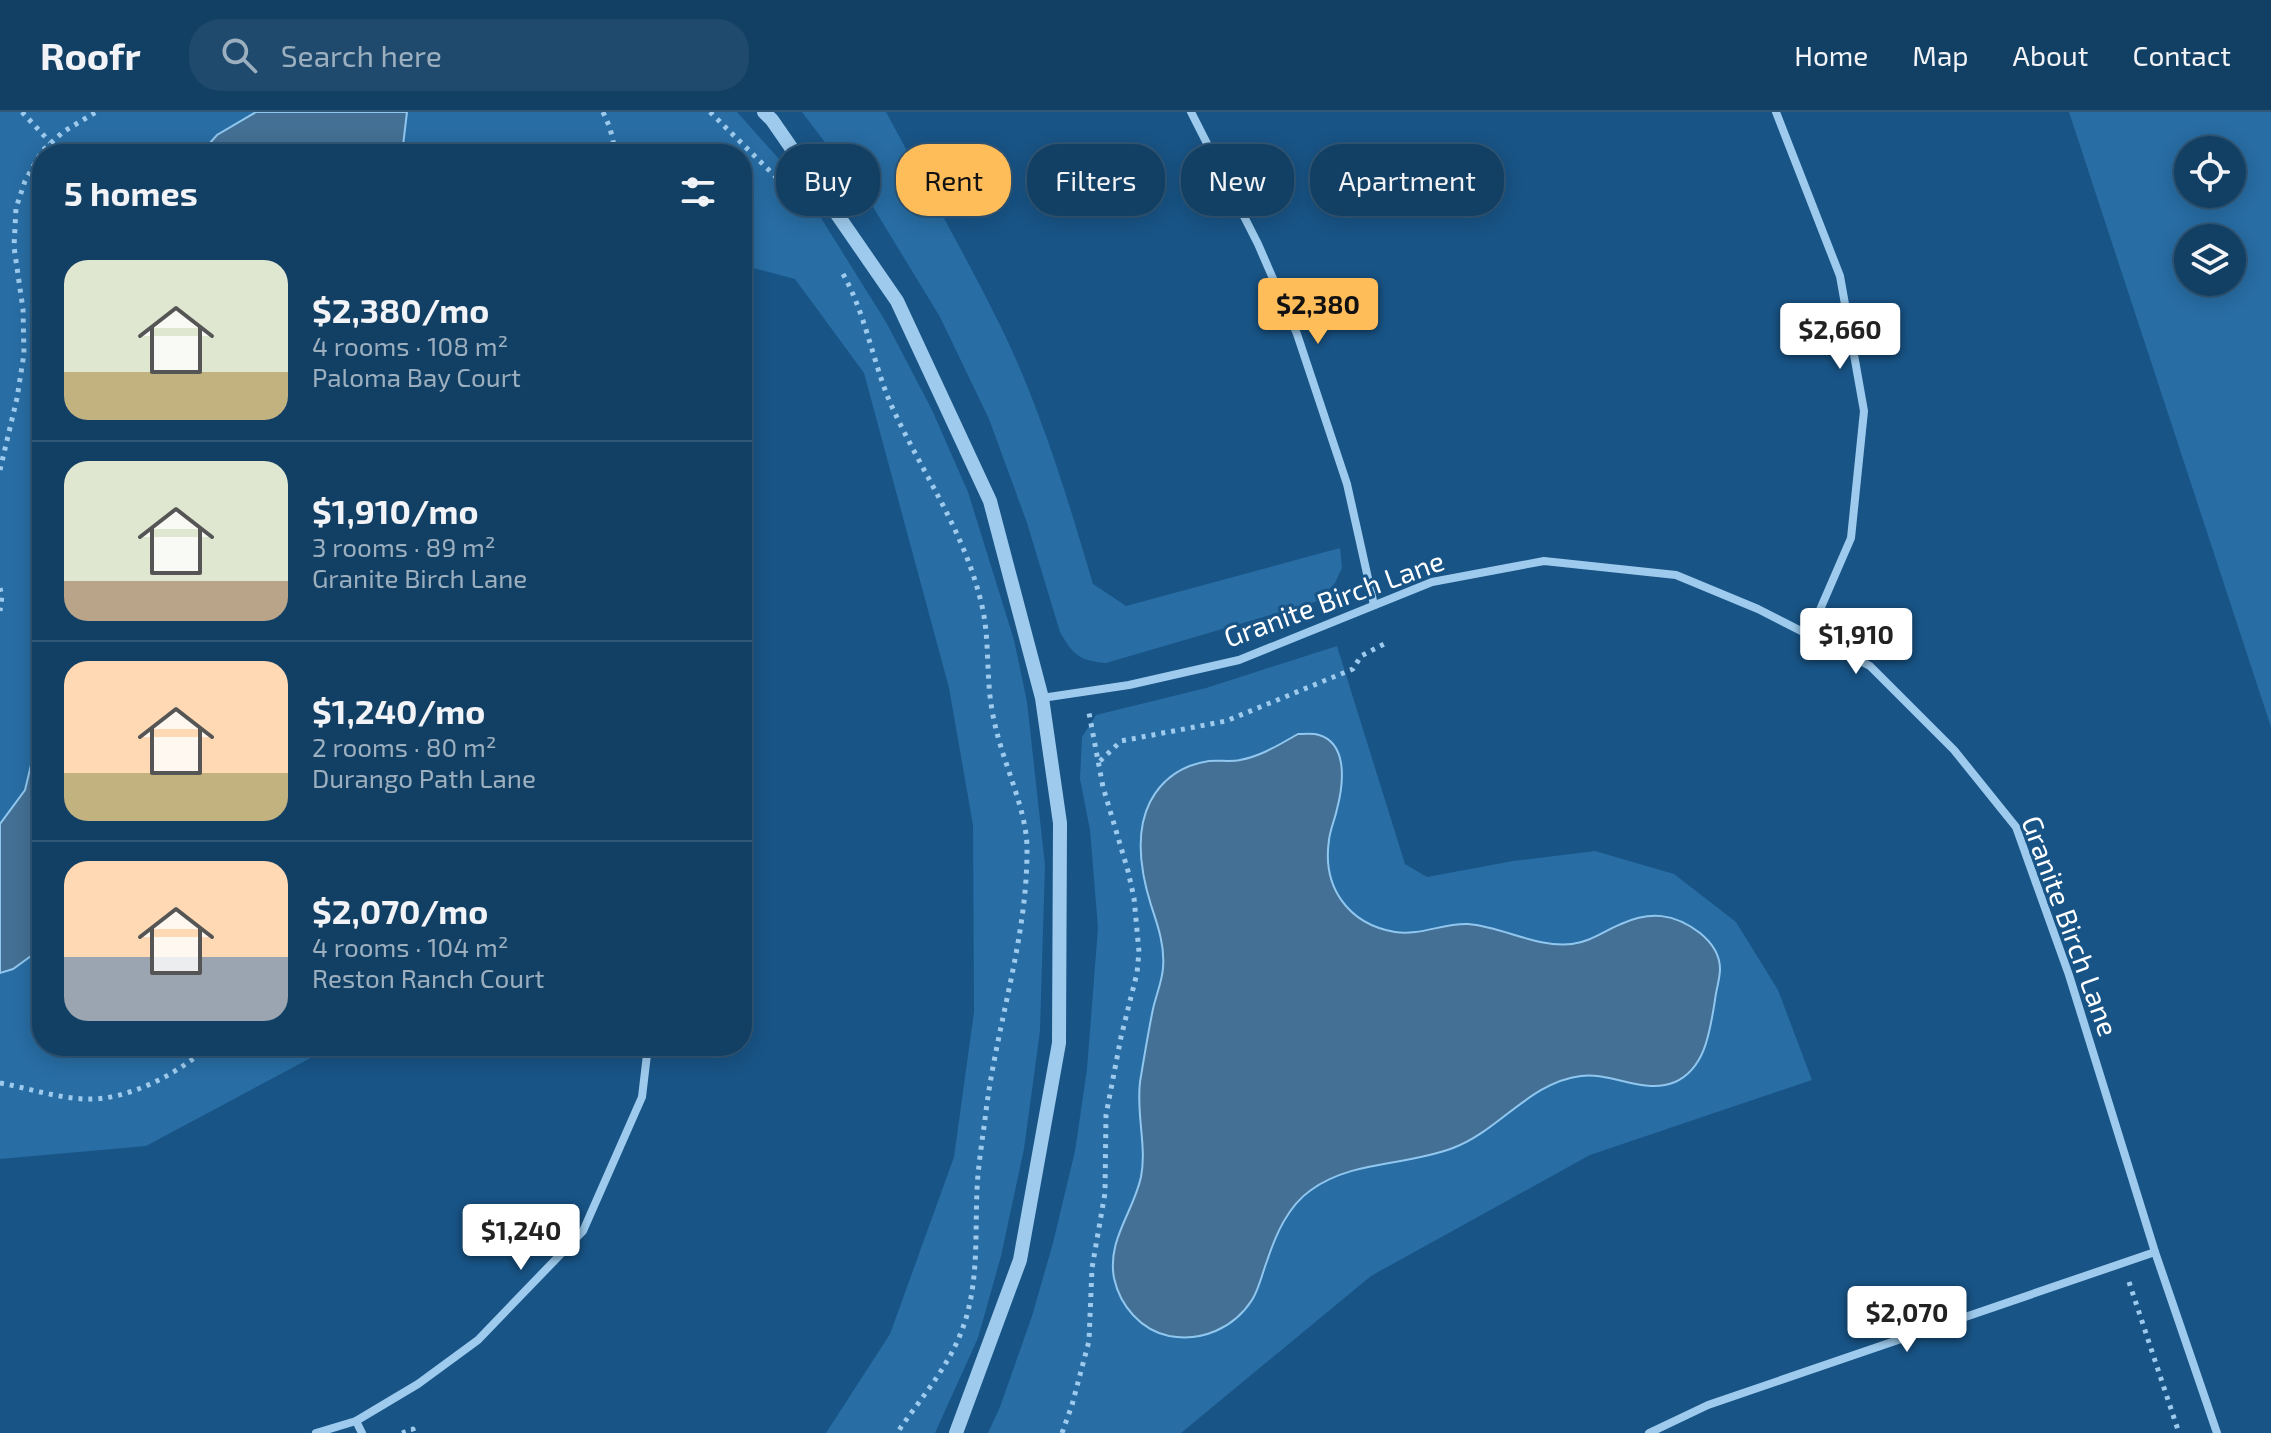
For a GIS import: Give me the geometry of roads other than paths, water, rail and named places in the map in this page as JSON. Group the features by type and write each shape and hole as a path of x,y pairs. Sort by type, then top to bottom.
{"street":[{"path":"764,112 897,301 990,501 1042,698 1060,823 1059,1043 1020,1260 956,1433"},
{"path":"1191,112 1258,244 1297,334 1347,484 1374,605"},
{"path":"1776,112 1840,276 1864,411 1851,538 1809,635"},
{"name":"Granite Birch Lane","path":"1042,698 1129,685 1239,660 1432,582 1544,561 1676,575 1758,609 1870,666 1954,750 2016,827 2069,975 2155,1252 2217,1433"},
{"path":"316,1433 356,1421 418,1384 478,1340 583,1231 642,1097 647,1056"},
{"path":"1649,1433 1708,1405 2155,1252"},
{"path":"356,1421 362,1433"}]}
